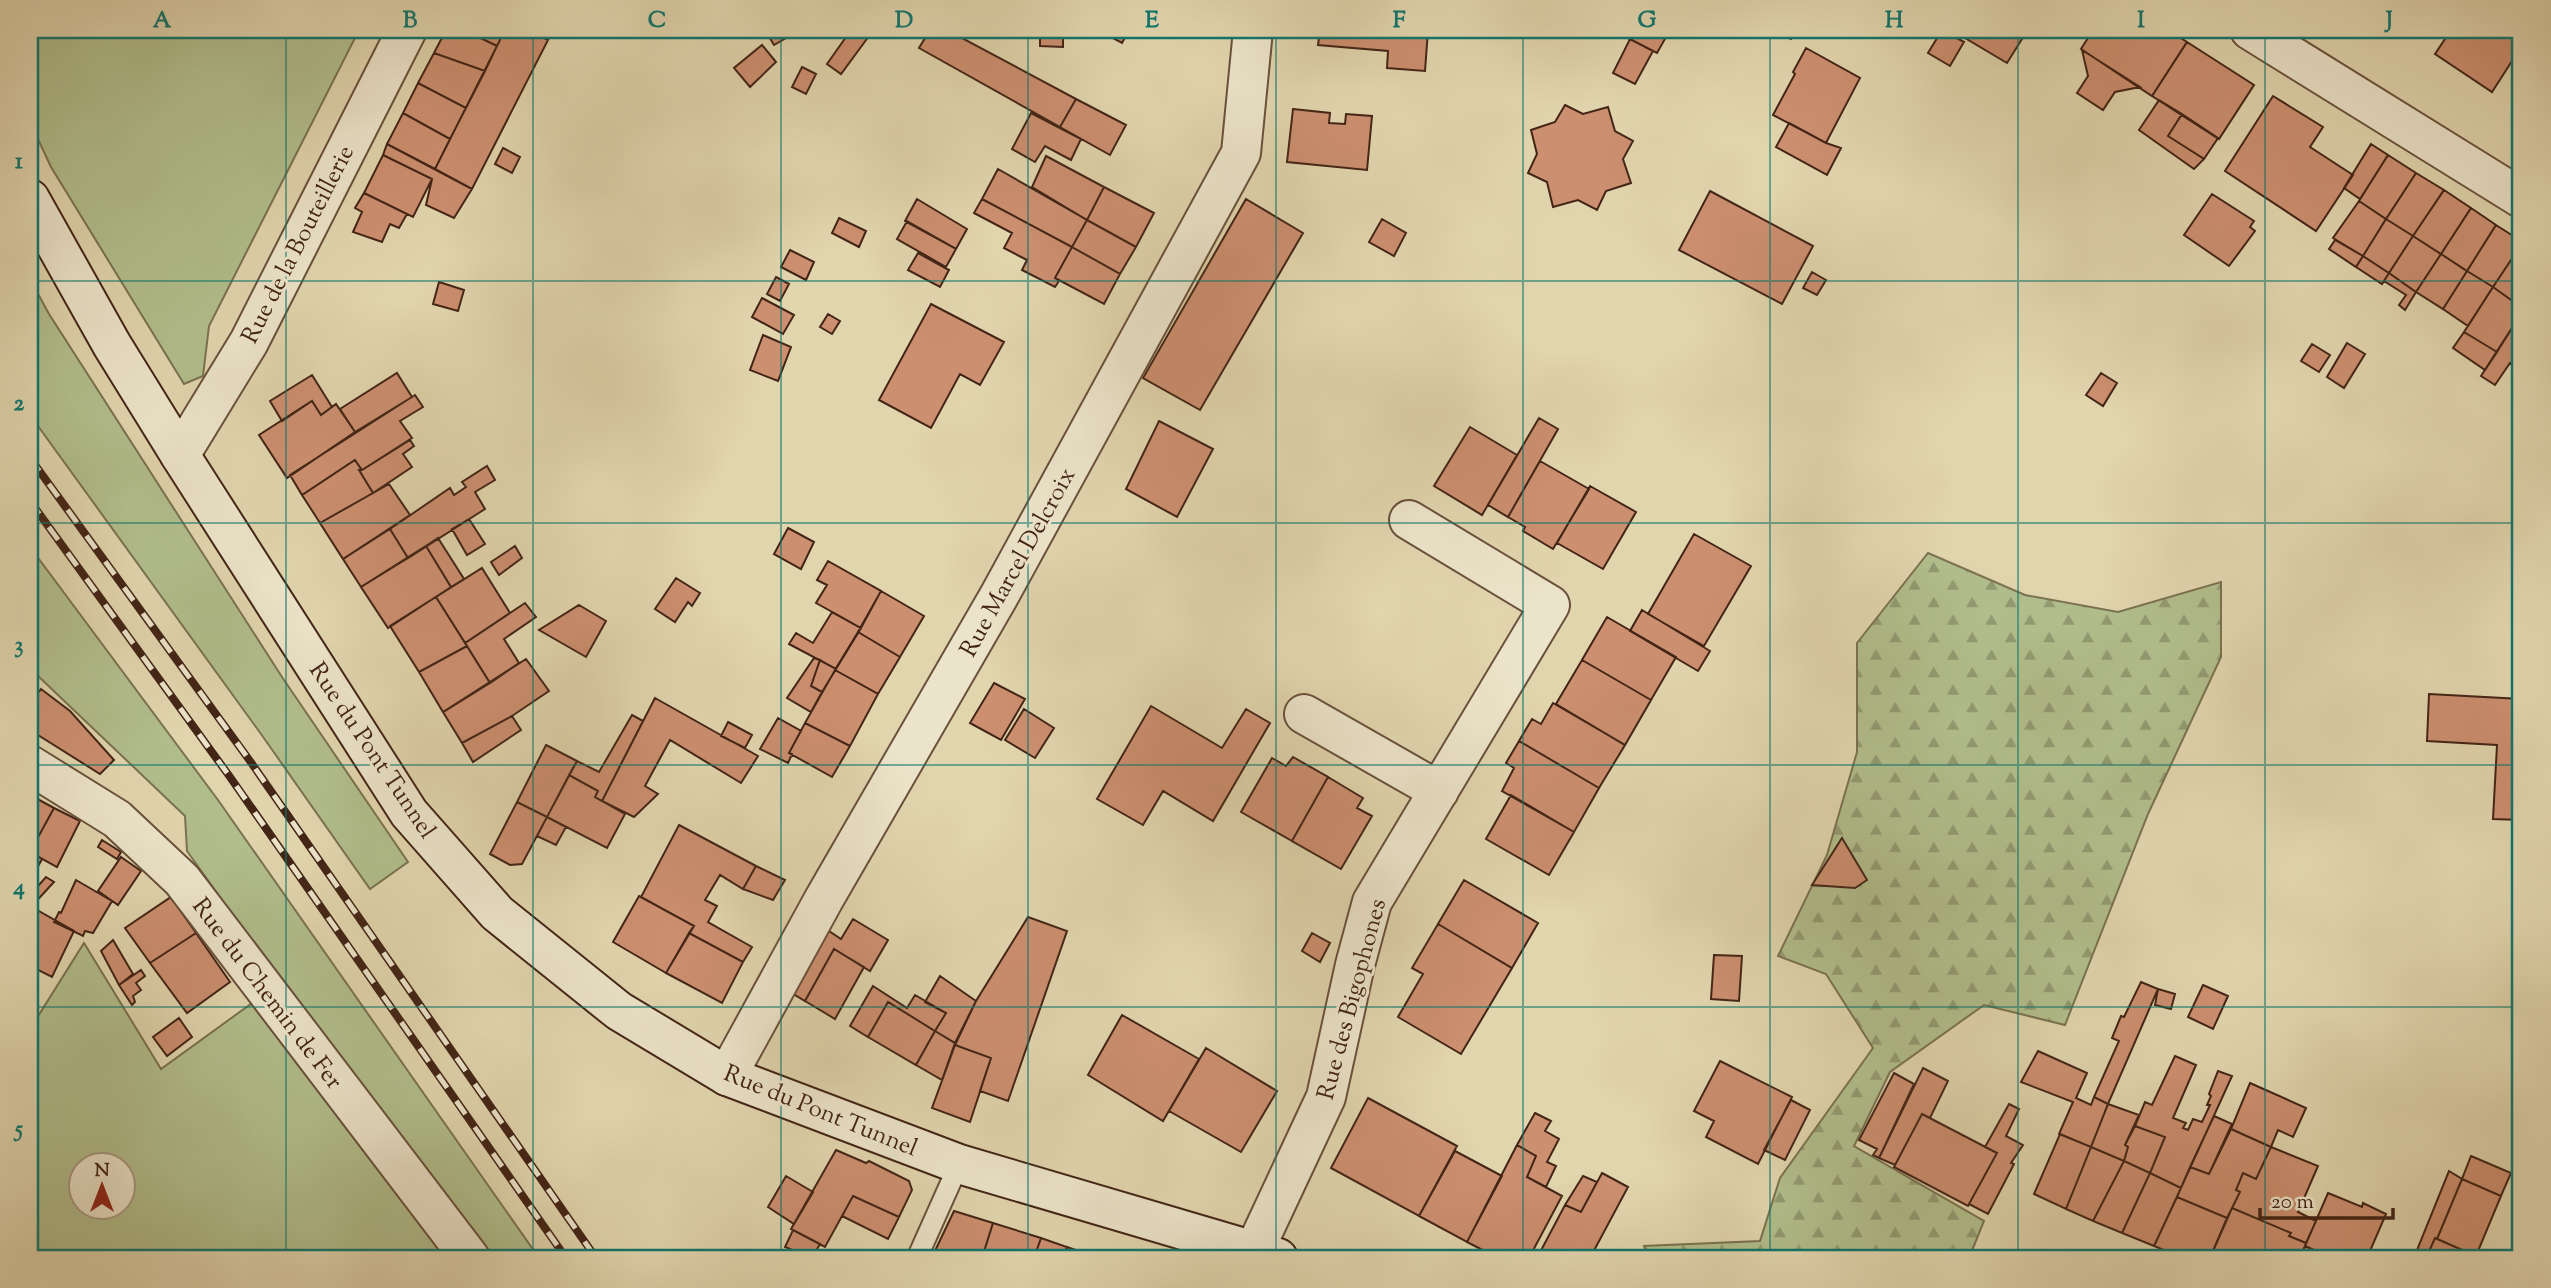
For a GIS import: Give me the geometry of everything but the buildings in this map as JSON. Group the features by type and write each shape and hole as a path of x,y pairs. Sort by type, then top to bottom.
{"street":[{"name":"Rue de la Bouteillerie","path":"180,455 249,342 407,30"},
{"name":"Rue Marcel Delcroix","path":"727,1076 824,899 999,596 1241,153 1253,30"},
{"path":"2250,30 2521,198"},
{"name":"Rue du Pont Tunnel","path":"30,199 112,345 409,813 497,913 619,1011 727,1076 959,1164 1266,1255"},
{"name":"Rue des Bigophones","path":"1266,1255 1326,1097 1372,902 1550,605 1409,520"},
{"path":"1304,714 1439,791"},
{"name":"Rue du Chemin de Fer","path":"30,765 117,819 182,880 470,1258"}],"lane":[{"path":"917,1258 959,1164"}],"green space":[{"path":"30,30 359,30 209,326 203,376 184,384 51,167 30,122"},
{"path":"30,279 49,314 282,677 408,862 370,889 30,415"},
{"path":"30,547 218,800 539,1258 488,1258 281,983 187,851 185,816 37,675 30,684"},
{"path":"1928,553 2025,595 2118,612 2221,582 2221,657 2148,814 2065,1025 1984,1005 1890,1072 1854,1146 1984,1221 1969,1258 1648,1258 1644,1246 1760,1241 1780,1178 1873,1048 1826,974 1778,956 1827,855 1857,752 1857,643"},
{"path":"84,943 161,1069 259,998 455,1258 30,1258 30,1029"}],"railway":[{"path":"30,458 250,761 596,1258"},
{"path":"30,501 230,777 566,1258"}]}
